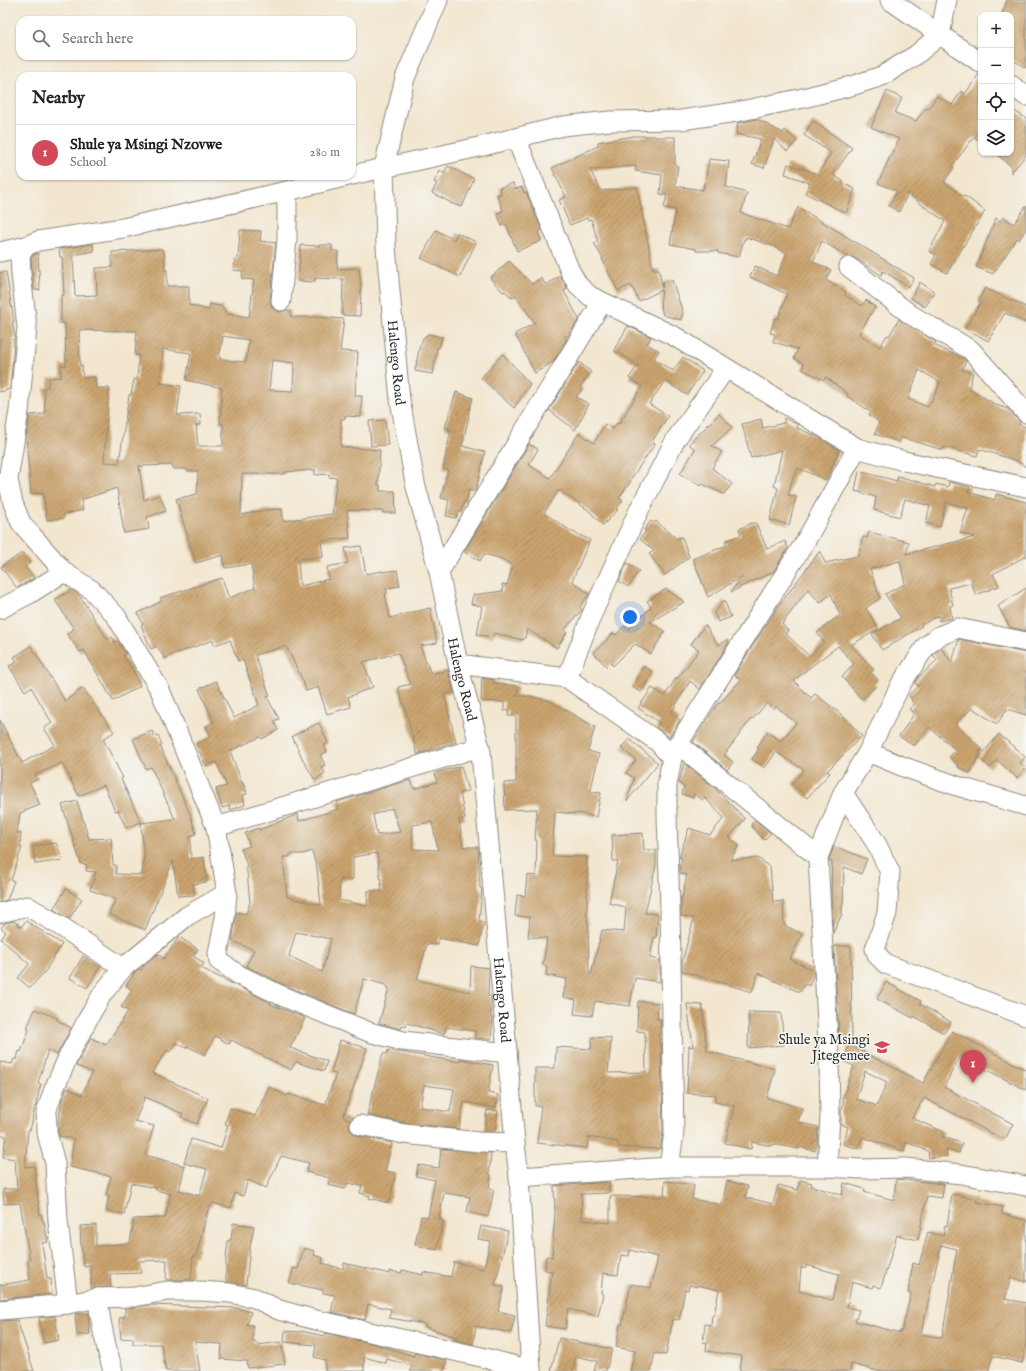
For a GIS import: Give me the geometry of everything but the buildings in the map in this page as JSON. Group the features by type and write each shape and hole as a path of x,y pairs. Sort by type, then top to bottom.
{"street":[{"name":"Halengo Road","path":"438,0 405,78 384,167 386,247 400,400 415,483 439,572 458,664 480,747 519,1177 531,1371"},
{"path":"890,0 978,62"},
{"path":"356,174 479,147 563,126 610,121 681,120 736,112 852,86 882,76 916,55 940,35 947,0"},
{"path":"1014,87 1026,96"},
{"path":"516,138 570,271 578,286 590,296 674,336 857,448 911,463 1026,487"},
{"path":"0,252 26,246 38,241 123,228 332,180"},
{"path":"281,301 287,239 287,191"},
{"path":"26,246 20,255 20,274 27,327 19,411 8,480 13,503 21,523 64,572 92,590 116,616 163,697 216,827 227,893 225,918 218,953 219,961 239,975 369,1032 403,1041 507,1053"},
{"path":"849,267 911,315 971,350 1026,413"},
{"path":"439,572 602,302"},
{"path":"567,678 593,612 640,510 666,458 676,439 726,368"},
{"path":"669,1167 674,1133 667,785 675,751 805,542 857,448"},
{"path":"0,609 29,594 64,572"},
{"path":"827,1167 830,1116 829,1059 818,857 843,792 868,752 901,684 926,646 939,636 958,628 1026,642"},
{"path":"458,664 567,678 658,742 675,751 818,857"},
{"path":"216,827 480,747"},
{"path":"868,752 957,786 1026,806"},
{"path":"843,792 876,843 890,872 887,913 875,949 878,956 886,964 1026,1016"},
{"path":"68,1304 58,1221 55,1163 47,1133 46,1113 54,1088 90,1015 103,993 123,968 187,916 227,893"},
{"path":"0,913 27,906 59,925 123,968"},
{"path":"360,1125 404,1134 479,1142 515,1143"},
{"path":"519,1177 669,1167 906,1168 961,1174 1026,1186"},
{"path":"0,1310 68,1304 98,1298 134,1297 167,1291 230,1293 255,1298 279,1310 312,1319 481,1357 531,1371"},
{"path":"98,1298 99,1315 113,1371"}],"place":[{"name":"Shule ya Msingi Jitegemee","path":"882,1047"},
{"name":"Shule ya Msingi Nzovwe","path":"973,1083"}]}
